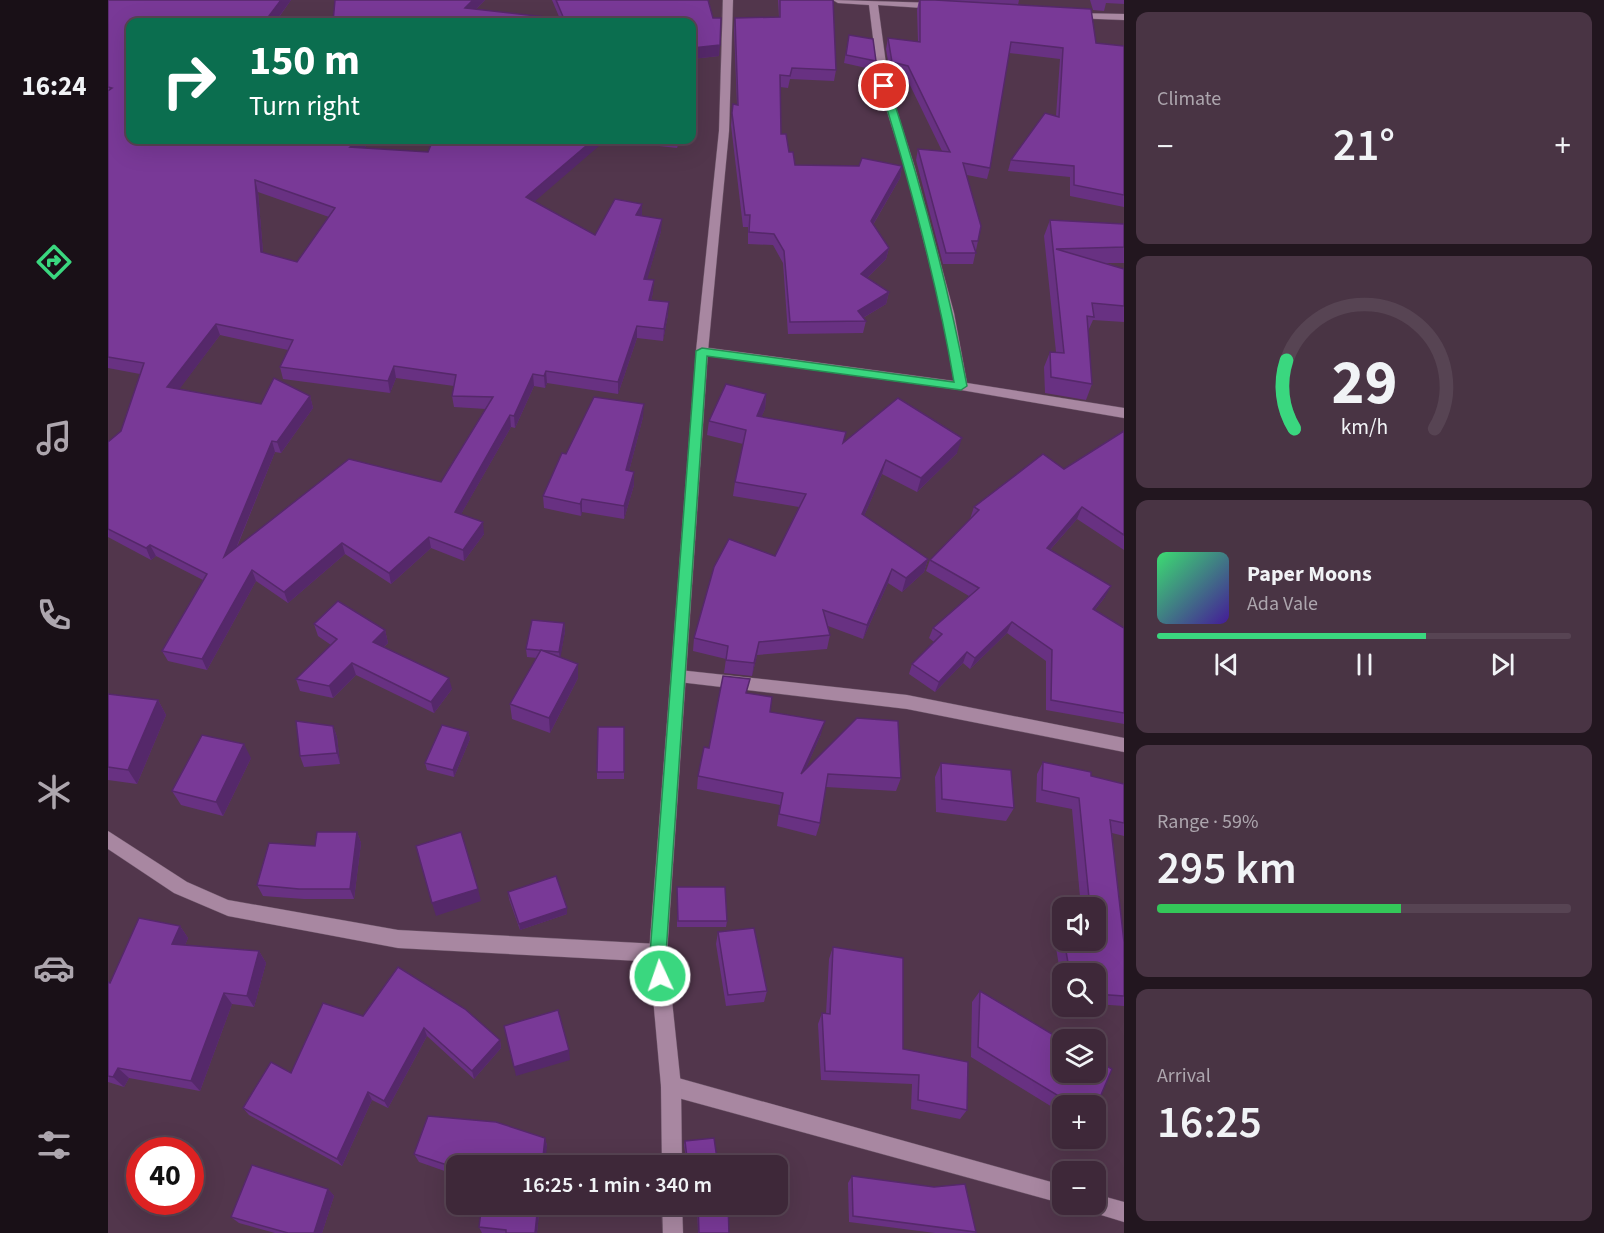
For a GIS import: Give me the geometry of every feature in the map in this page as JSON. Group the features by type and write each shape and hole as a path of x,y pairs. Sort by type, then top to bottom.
{"street":[{"path":"672,1155 671,1086 658,954 702,351 724,131 728,0"},
{"path":"838,0 954,7"},
{"path":"873,2 884,86 910,168 948,313 961,386"},
{"path":"1058,14 1124,17"},
{"path":"702,351 961,386 1124,413"},
{"path":"679,676 907,702 1124,745"},
{"path":"108,839 180,889 206,902 228,908 398,939 658,954"},
{"path":"671,1086 1052,1192"},
{"path":"1106,1207 1124,1212"},
{"path":"672,1215 673,1233"}],"building":[{"path":"108,0 281,0 269,16 274,18 126,18 126,144 353,144 350,147 428,152 431,144 588,144 526,197 595,235 615,199 642,204 636,215 662,219 644,279 654,280 649,300 669,302 664,329 637,326 618,382 546,371 544,376 533,374 514,416 510,415 455,512 483,522 463,550 429,537 389,573 342,543 284,592 252,570 202,659 162,651 207,574 150,545 146,548 108,529 108,442 121,431 144,363 108,357 108,91 112,88 108,87","holes":["255,180 335,208 297,262 261,252","216,324 293,340 280,367 388,381 394,366 456,375 452,396 493,397 441,482 349,459 224,557 272,441 277,442 310,396 274,378 261,404 167,387"]},
{"path":"335,0 473,0 465,8 555,18 333,18"},
{"path":"556,0 708,0 713,18 721,18 720,45 696,48 696,18 564,18"},
{"path":"780,0 833,0 836,70 792,68 790,76 780,75 781,134 786,134 789,152 793,152 795,165 859,166 862,158 902,166 871,221 889,248 861,274 889,292 858,311 866,321 790,322 784,251 774,234 749,232 750,215 745,215 732,113 733,104 738,105 735,18 780,17"},
{"path":"920,0 1091,9 1096,43 1124,46 1124,195 1074,185 1074,166 1011,160 1045,113 1059,117 1063,48 1011,42 990,168 963,163 981,226 978,241 972,241 976,253 946,253 918,149 950,152 908,66 892,62 888,38 920,42"},
{"path":"849,35 873,39 876,61 846,55"},
{"path":"1050,220 1124,224 1124,247 1056,249 1124,269 1124,306 1092,303 1094,317 1087,316 1092,384 1051,377 1050,352 1064,353"},
{"path":"726,384 766,394 757,416 846,432 843,443 898,398 962,438 921,478 886,460 862,514 928,559 906,578 892,569 867,625 823,610 830,635 759,642 754,663 726,660 728,646 694,638 714,567 729,539 775,556 806,494 735,482 746,430 709,421"},
{"path":"594,397 644,404 626,470 634,472 624,506 582,499 580,504 543,496 562,453 566,454"},
{"path":"1124,431 1124,535 1082,507 1047,548 1111,586 1093,609 1124,628 1124,713 1051,700 1052,650 1012,622 975,658 967,652 939,682 912,664 942,634 933,628 979,588 930,560 979,510 974,507 1043,454 1064,469"},
{"path":"338,601 385,630 373,642 449,678 431,702 352,663 329,686 296,679 337,639 314,624"},
{"path":"532,620 564,623 559,652 526,649"},
{"path":"541,650 578,664 549,718 510,704"},
{"path":"723,676 750,679 746,693 772,697 770,712 825,721 801,774 857,718 898,721 901,778 828,774 820,823 779,814 783,793 698,776 704,747 709,748"},
{"path":"108,694 158,700 128,770 108,767"},
{"path":"296,721 333,726 337,753 300,756"},
{"path":"442,725 468,732 453,770 425,763"},
{"path":"598,727 624,727 624,772 597,772"},
{"path":"202,735 244,744 216,802 172,791"},
{"path":"1043,762 1091,772 1091,776 1124,784 1124,823 1110,820 1124,942 1124,996 1106,995 1106,963 1068,963 1066,951 1106,951 1106,897 1089,897 1079,798 1042,790"},
{"path":"941,763 1011,770 1014,808 942,799"},
{"path":"317,832 357,832 350,889 299,889 257,885 269,843 315,846"},
{"path":"461,832 478,889 432,903 416,846"},
{"path":"556,876 567,908 519,924 508,892"},
{"path":"677,887 725,887 727,921 678,921"},
{"path":"139,918 180,926 172,944 259,951 247,996 224,993 191,1081 118,1068 113,1077 108,1076 108,982 110,983"},
{"path":"754,928 767,991 728,995 718,932"},
{"path":"833,947 903,958 903,1049 968,1062 967,1110 918,1100 919,1075 825,1071 822,1013 830,1014"},
{"path":"398,967 465,1009 500,1040 472,1071 424,1028 384,1101 368,1092 337,1159 243,1108 271,1062 291,1073 323,1003 363,1016"},
{"path":"980,991 1052,1034 1052,1083 1106,1083 1106,1065 1112,1069 1101,1095 1057,1095 978,1047"},
{"path":"558,1010 569,1050 514,1067 504,1026"},
{"path":"428,1116 496,1122 545,1138 543,1155 446,1155 446,1165 414,1154"},
{"path":"714,1138 716,1155 687,1155 685,1141"},
{"path":"252,1165 328,1189 314,1233 288,1233 231,1217"},
{"path":"852,1176 934,1187 965,1184 976,1232 853,1216"},
{"path":"481,1215 537,1215 535,1233 506,1233 506,1230 479,1227"},
{"path":"698,1215 728,1215 729,1233 699,1233"}],"route":[{"path":"660,976 658,954 702,351 961,386 948,313 910,168 884,86"}]}
